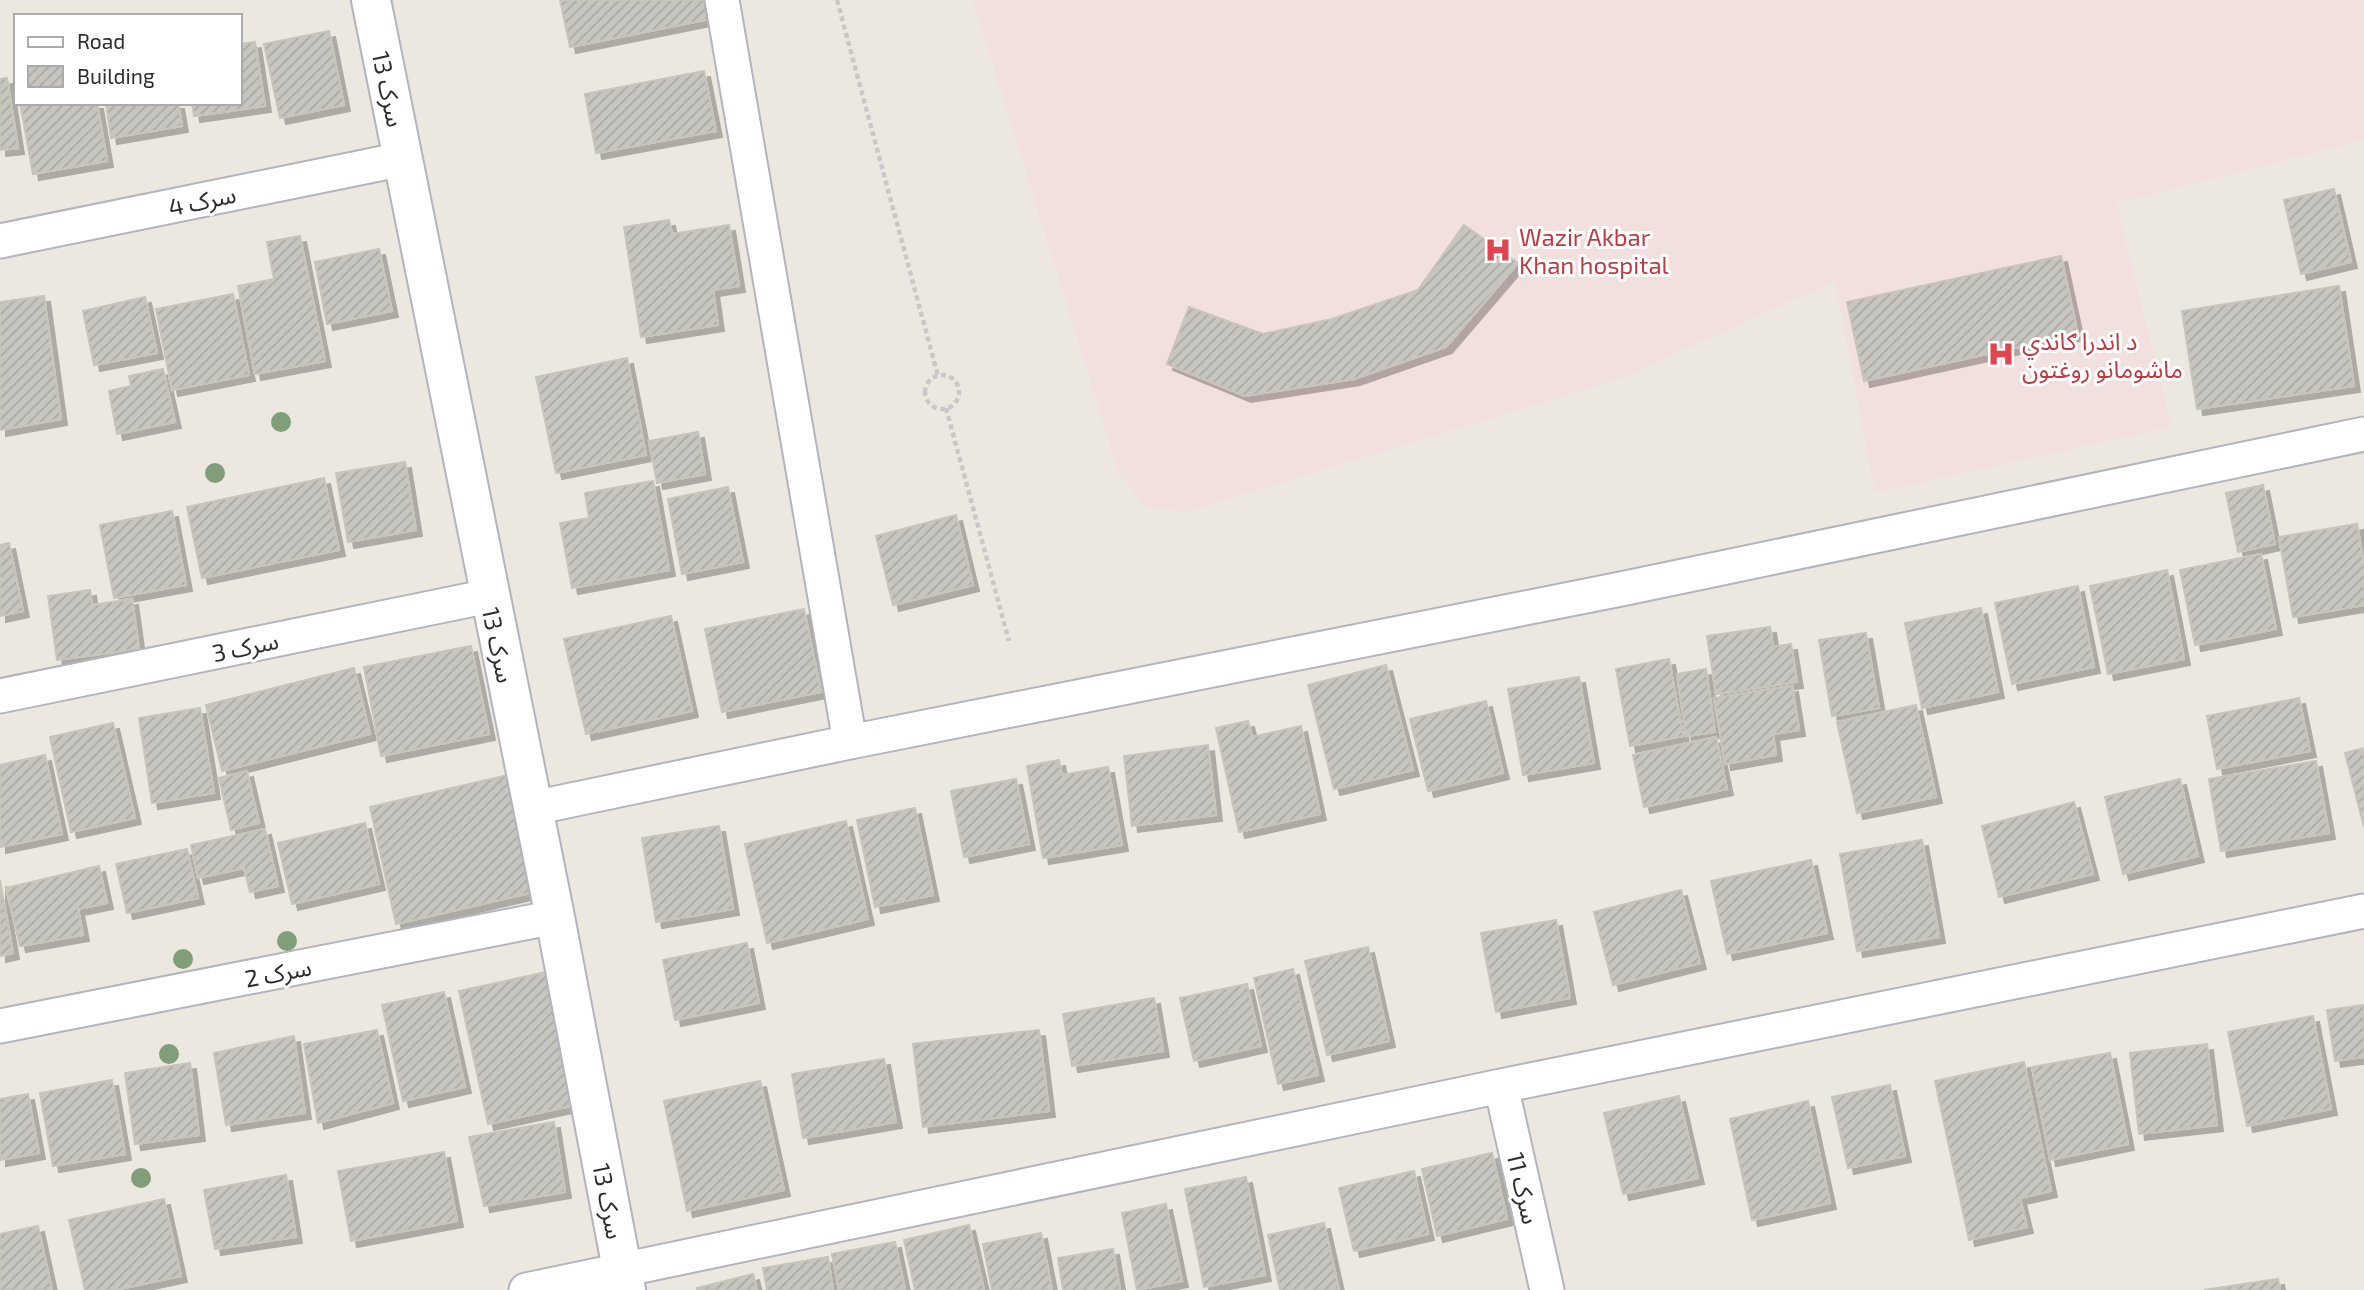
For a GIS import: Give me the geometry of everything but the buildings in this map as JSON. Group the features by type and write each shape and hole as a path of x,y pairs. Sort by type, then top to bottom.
{"street":[{"name":"سرک 13","path":"371,0 555,917 624,1279"},
{"path":"723,0 850,742"},
{"name":"سرک 4","path":"0,241 403,159"},
{"path":"533,808 850,742 1608,592 2364,434"},
{"name":"سرک 3","path":"0,695 489,596"},
{"path":"526,1290 624,1279 1501,1086 2364,911"},
{"name":"سرک 2","path":"0,1026 555,917"},
{"name":"سرک 11","path":"1501,1086 1547,1290"}],"path":[{"path":"837,0 938,376"},
{"path":"938,376 947,376 954,380 959,388 959,396 954,404 947,408 930,404 925,396 925,388 930,380 938,376"},
{"path":"947,408 1009,641"}],"shaded area":[{"name":"Wazir Akbar Khan hospital","path":"973,0 2364,0 2364,140 2117,203 2171,427 1875,493 1835,281 1619,379 1186,512 1146,507 1119,474"}],"place":[{"name":"Wazir Akbar Khan hospital","path":"1498,250"},
{"name":"د اندرا ګاندي ماشومانو روغتون","path":"2001,354"}]}
